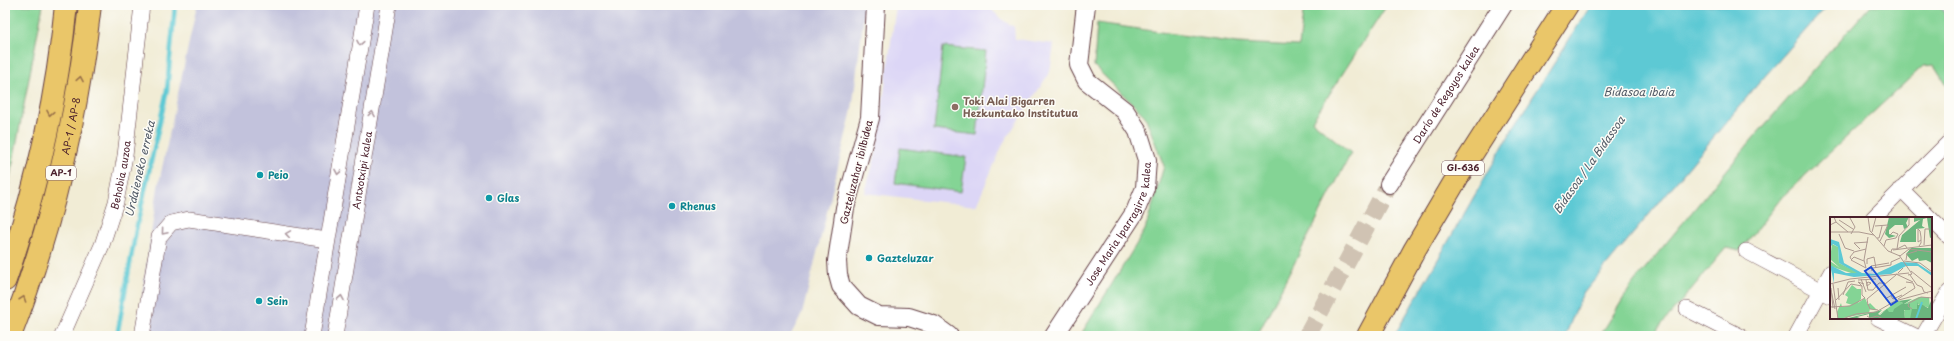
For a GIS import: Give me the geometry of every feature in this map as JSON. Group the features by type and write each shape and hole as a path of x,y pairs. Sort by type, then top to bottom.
{"main road":[{"name":"AP-1","path":"5,280 25,216 38,166 55,81 66,5"},
{"name":"AP-1 / AP-8","path":"10,336 44,236 61,174 80,76 90,5"},
{"name":"GI-636","path":"1368,336 1415,249 1464,166 1567,5"}],"street":[{"name":"Behobia auzoa","path":"62,336 102,245 116,202 126,156 142,5"},
{"path":"312,336 367,5"},
{"name":"Antxotxipi kalea","path":"334,336 389,5"},
{"name":"Gazteluzahar ibilbidea","path":"876,5 870,118 845,208 837,261 838,275 841,286 859,306 879,316 909,317 934,325 949,336"},
{"name":"Jose Maria Iparragirre kalea","path":"1054,336 1135,212 1145,188 1146,160 1138,131 1125,111 1087,81 1079,65 1086,5"},
{"name":"Darío de Regoyos kalea","path":"1389,184 1504,5"},
{"path":"1874,217 1948,143"},
{"path":"1901,190 1930,217"},
{"path":"142,336 159,238 170,223 189,219 327,240"},
{"path":"1932,219 1949,237"},
{"path":"1746,251 1825,293"},
{"path":"1796,336 1825,293 1830,276"},
{"path":"1923,336 1949,292"},
{"path":"1687,309 1740,336"},
{"path":"1880,319 1915,336"}],"shaded area":[{"path":"197,5 865,5 852,110 802,314 790,336 136,336 158,187"},
{"name":"Toki Alai Bigarren Hezkuntako Institutua","path":"896,5 987,5 1001,19 1014,27 1015,39 1054,44 1050,72 1004,142 976,206 865,193 876,153"},
{"path":"1938,5 1949,5 1949,19"}],"green space":[{"path":"5,5 43,5 5,204"},
{"path":"1304,5 1387,5 1312,121 1351,153 1257,336 1080,336 1145,230 1164,166 1145,116 1094,66 1097,23 1237,43 1299,46"},
{"path":"1871,5 1938,5 1949,19 1949,89 1934,65 1923,66 1782,197 1740,251 1726,248 1652,336 1600,336 1633,283 1755,136"},
{"path":"943,47 986,51 977,135 934,130"},
{"path":"900,148 966,157 961,192 895,183"}],"water":[{"name":"Bidasoa ibaia","path":"1591,5 1828,5 1758,84 1582,295 1565,336 1394,336 1515,125"}],"waterway":[{"name":"Urdaieneko erreka","path":"117,336 136,230 167,90 175,5"}],"tunnel":[{"path":"1307,336 1389,184"}],"place":[{"name":"Toki Alai Bigarren Hezkuntako Institutua","path":"955,107"},
{"name":"Peio","path":"260,175"},
{"name":"Glas","path":"489,198"},
{"name":"Rhenus","path":"672,206"},
{"name":"Gazteluzar","path":"869,258"},
{"name":"Sein","path":"259,301"}],"water label":[{"name":"Bidasoa / La Bidassoa","path":"1589,165"}]}
